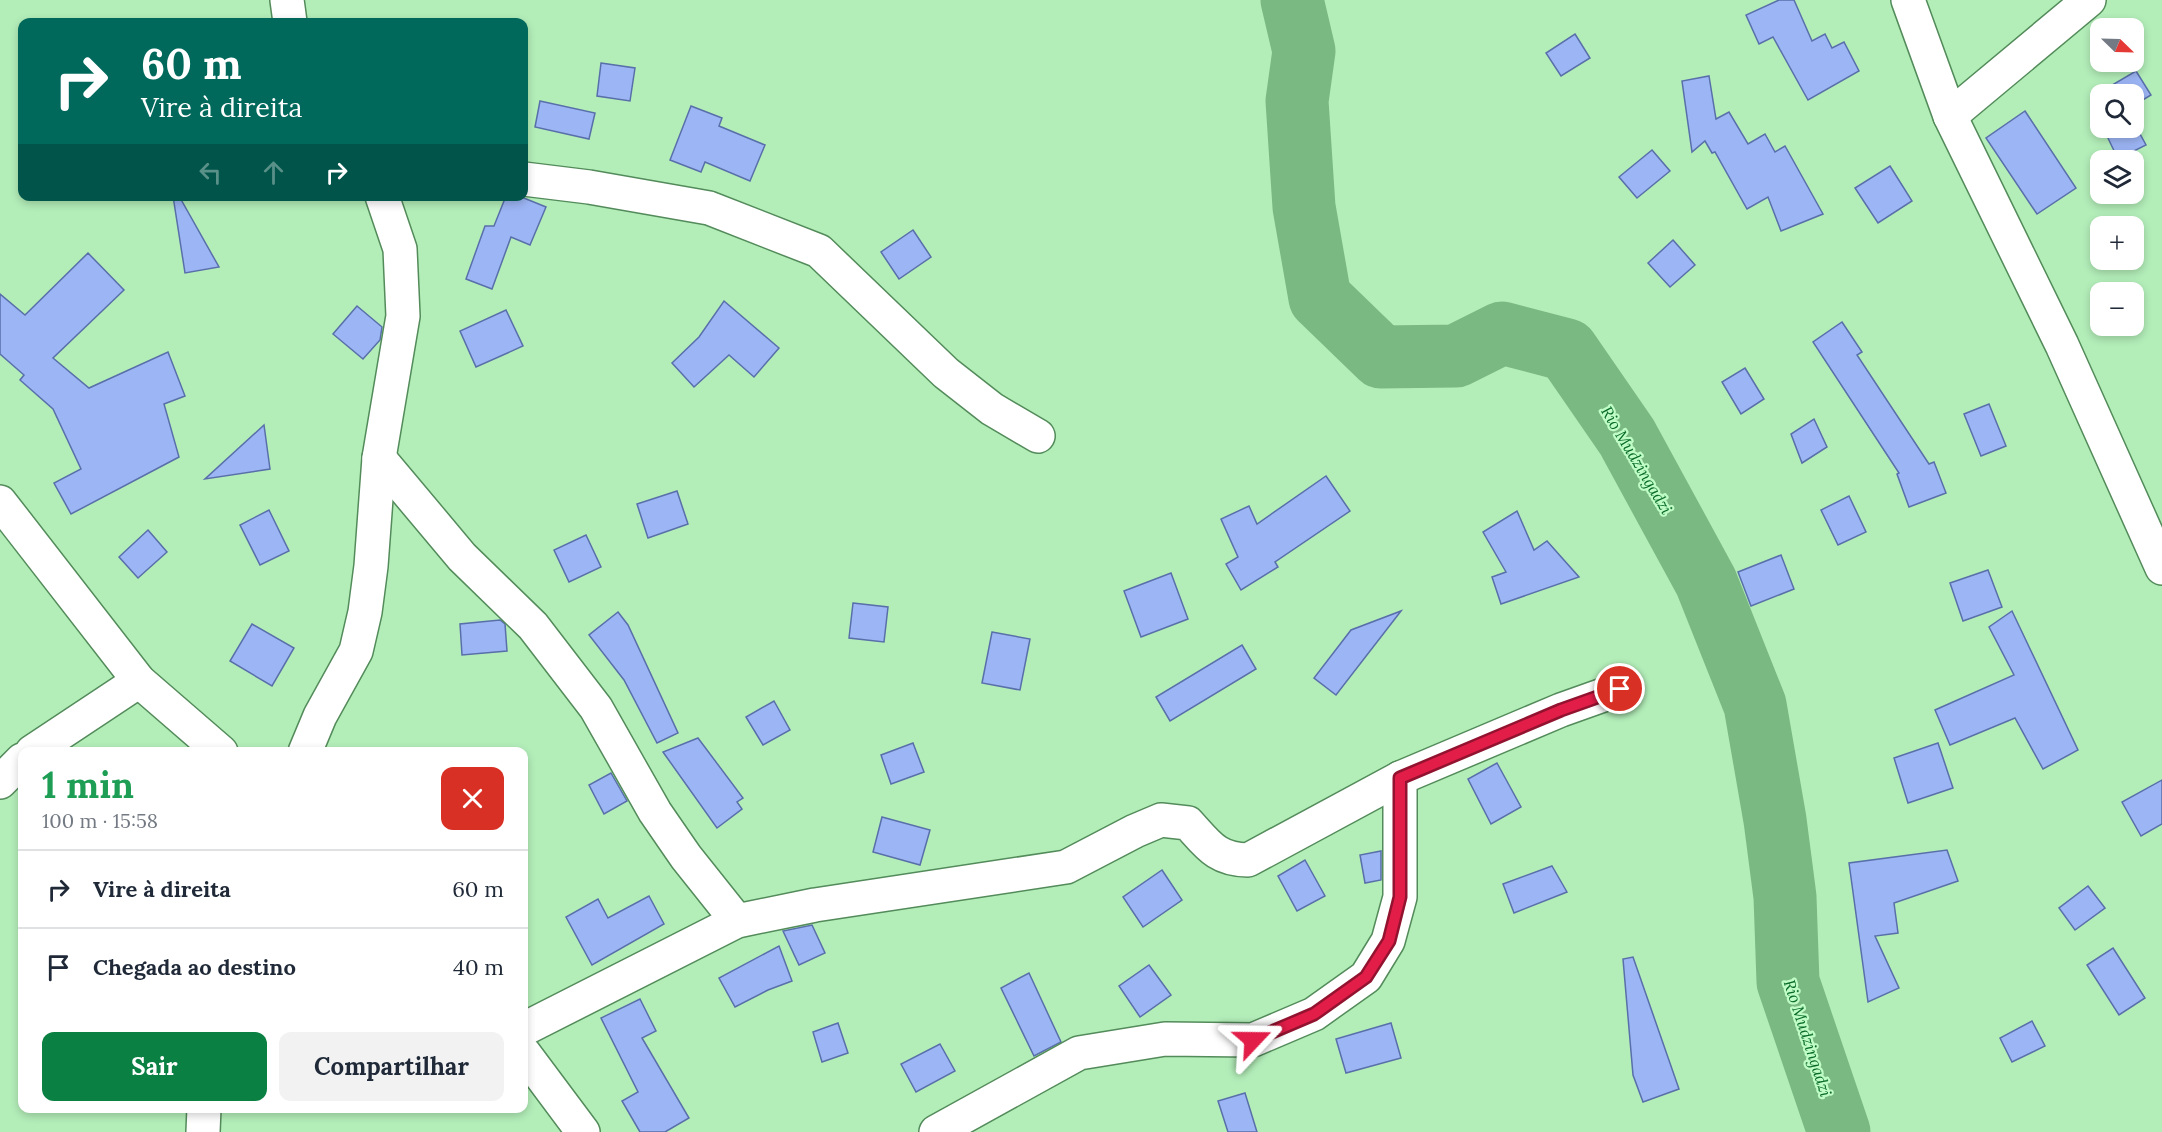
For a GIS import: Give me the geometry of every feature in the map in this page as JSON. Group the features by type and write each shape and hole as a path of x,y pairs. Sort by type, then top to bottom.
{"street":[{"path":"287,0 289,18"},
{"path":"1908,0 1950,116 2062,345 2162,568"},
{"path":"1950,116 2088,0"},
{"path":"528,179 589,187 709,208 819,251 946,373 992,409 1038,436"},
{"path":"307,747 320,716 356,651 365,612 371,566 379,458 403,316 400,249 384,201"},
{"path":"379,458 462,557 540,635 596,708 655,812 686,857 737,921"},
{"path":"0,502 139,681 215,747"},
{"path":"40,747 139,681"},
{"path":"528,1027 737,921 815,905 1066,867 1134,831 1161,820 1188,823 1217,854 1234,860 1248,860 1400,778 1561,710 1620,689"},
{"path":"0,782 18,764"},
{"path":"936,1132 1079,1053 1165,1039 1253,1040 1314,1014 1366,977 1389,941 1400,897 1400,778"},
{"path":"528,1058 583,1132"},
{"path":"202,1132 204,1113"}],"building":[{"path":"1779,0 1794,0 1812,41 1825,34 1832,48 1844,42 1859,71 1808,100 1773,37 1759,44 1746,15"},
{"path":"1575,34 1590,58 1561,76 1546,53"},
{"path":"601,63 635,68 630,101 597,96"},
{"path":"2137,72 2151,95 2144,99 2144,84 2114,84"},
{"path":"1709,76 1716,119 1729,112 1748,144 1765,134 1775,152 1785,146 1823,214 1781,231 1768,197 1747,209 1715,152 1712,153 1705,141 1692,152 1682,81"},
{"path":"540,101 595,113 589,139 535,127"},
{"path":"691,106 722,118 719,126 765,145 750,181 705,162 701,172 670,160"},
{"path":"2025,111 2076,188 2037,214 1986,138"},
{"path":"2108,138 2142,138 2146,145 2136,150 2114,150"},
{"path":"1652,150 1670,171 1637,198 1619,177"},
{"path":"1890,166 1912,201 1878,223 1855,188"},
{"path":"528,200 546,207 530,245 511,237 492,289 466,279 485,226 494,226 504,201"},
{"path":"174,201 182,201 219,267 185,273"},
{"path":"913,230 931,257 899,279 881,252"},
{"path":"1673,240 1695,265 1670,287 1648,263"},
{"path":"88,253 124,290 53,358 89,388 168,352 185,396 164,404 179,457 71,514 54,483 81,469 53,409 20,380 24,375 0,354 0,294 25,315"},
{"path":"724,301 779,348 754,377 729,355 694,387 672,363 699,337"},
{"path":"357,306 382,327 380,340 363,359 333,334"},
{"path":"506,310 523,346 476,367 460,331"},
{"path":"1842,322 1862,352 1857,355 1929,464 1934,462 1946,493 1909,507 1897,474 1899,473 1813,342"},
{"path":"1745,368 1764,399 1741,414 1722,382"},
{"path":"1989,404 2006,446 1981,456 1964,414"},
{"path":"1814,419 1827,447 1802,463 1791,434"},
{"path":"264,425 270,469 205,479"},
{"path":"1326,476 1350,511 1275,562 1278,567 1241,590 1226,564 1238,557 1221,519 1249,506 1257,524"},
{"path":"677,491 688,524 648,538 637,504"},
{"path":"1849,496 1866,532 1838,545 1821,510"},
{"path":"269,510 289,551 260,565 240,525"},
{"path":"1517,511 1534,550 1547,541 1579,577 1501,604 1492,577 1506,572 1483,532"},
{"path":"148,530 167,552 138,578 119,557"},
{"path":"586,535 601,567 569,582 554,550"},
{"path":"1781,555 1794,589 1751,606 1738,572"},
{"path":"1988,570 2002,607 1963,621 1950,583"},
{"path":"1171,573 1188,619 1141,637 1124,591"},
{"path":"853,603 888,607 884,642 849,638"},
{"path":"1401,611 1336,695 1314,678 1351,630"},
{"path":"2012,611 2078,750 2043,769 2015,718 1950,745 1935,710 2014,675 1989,627"},
{"path":"618,612 628,625 678,733 657,743 624,680 589,635"},
{"path":"500,620 505,624 507,651 462,655 460,624"},
{"path":"252,624 294,648 272,686 230,661"},
{"path":"992,632 1030,639 1020,690 982,683"},
{"path":"1242,645 1256,669 1170,721 1156,697"},
{"path":"774,701 790,730 763,745 746,717"},
{"path":"698,738 743,798 737,802 742,809 717,828 663,752"},
{"path":"913,743 924,772 891,784 881,755"},
{"path":"1938,743 1953,788 1908,803 1894,758"},
{"path":"1497,763 1521,807 1491,824 1468,779"},
{"path":"611,773 627,801 604,814 589,785"},
{"path":"2162,780 2162,824 2141,836 2122,802"},
{"path":"882,817 930,830 920,865 873,852"},
{"path":"1947,850 1958,881 1894,903 1898,933 1875,936 1899,988 1868,1002 1849,863"},
{"path":"1381,851 1381,880 1365,883 1360,855"},
{"path":"1305,860 1325,896 1297,911 1278,876"},
{"path":"1552,866 1567,892 1514,913 1503,884"},
{"path":"1162,870 1182,900 1143,927 1123,897"},
{"path":"2088,886 2105,908 2075,930 2059,908"},
{"path":"649,896 664,924 592,965 566,917 598,899 608,918"},
{"path":"812,925 825,953 799,965 783,931"},
{"path":"779,946 792,981 735,1007 719,978"},
{"path":"2113,948 2145,998 2119,1015 2087,965"},
{"path":"1633,957 1679,1089 1643,1102 1633,1075 1623,959"},
{"path":"1149,965 1171,995 1140,1017 1119,986"},
{"path":"1029,973 1061,1042 1034,1056 1001,988"},
{"path":"640,999 656,1031 642,1038 689,1118 665,1132 640,1132 622,1101 638,1092 601,1018"},
{"path":"2032,1021 2045,1046 2012,1062 2000,1038"},
{"path":"838,1023 848,1053 822,1062 813,1032"},
{"path":"1391,1023 1401,1058 1346,1073 1336,1039"},
{"path":"940,1044 955,1071 916,1092 901,1064"},
{"path":"1245,1093 1257,1132 1228,1132 1218,1101"}],"waterway":[{"name":"Rio Mudzingadzi","path":"1292,0 1304,51 1297,101 1304,207 1320,298 1381,357 1456,356 1502,333 1567,350 1627,437 1706,582 1755,705 1775,820 1785,897 1788,982 1839,1132"}],"route":[{"path":"1253,1040 1314,1014 1366,977 1389,941 1400,897 1400,778 1561,710 1620,689"}]}
